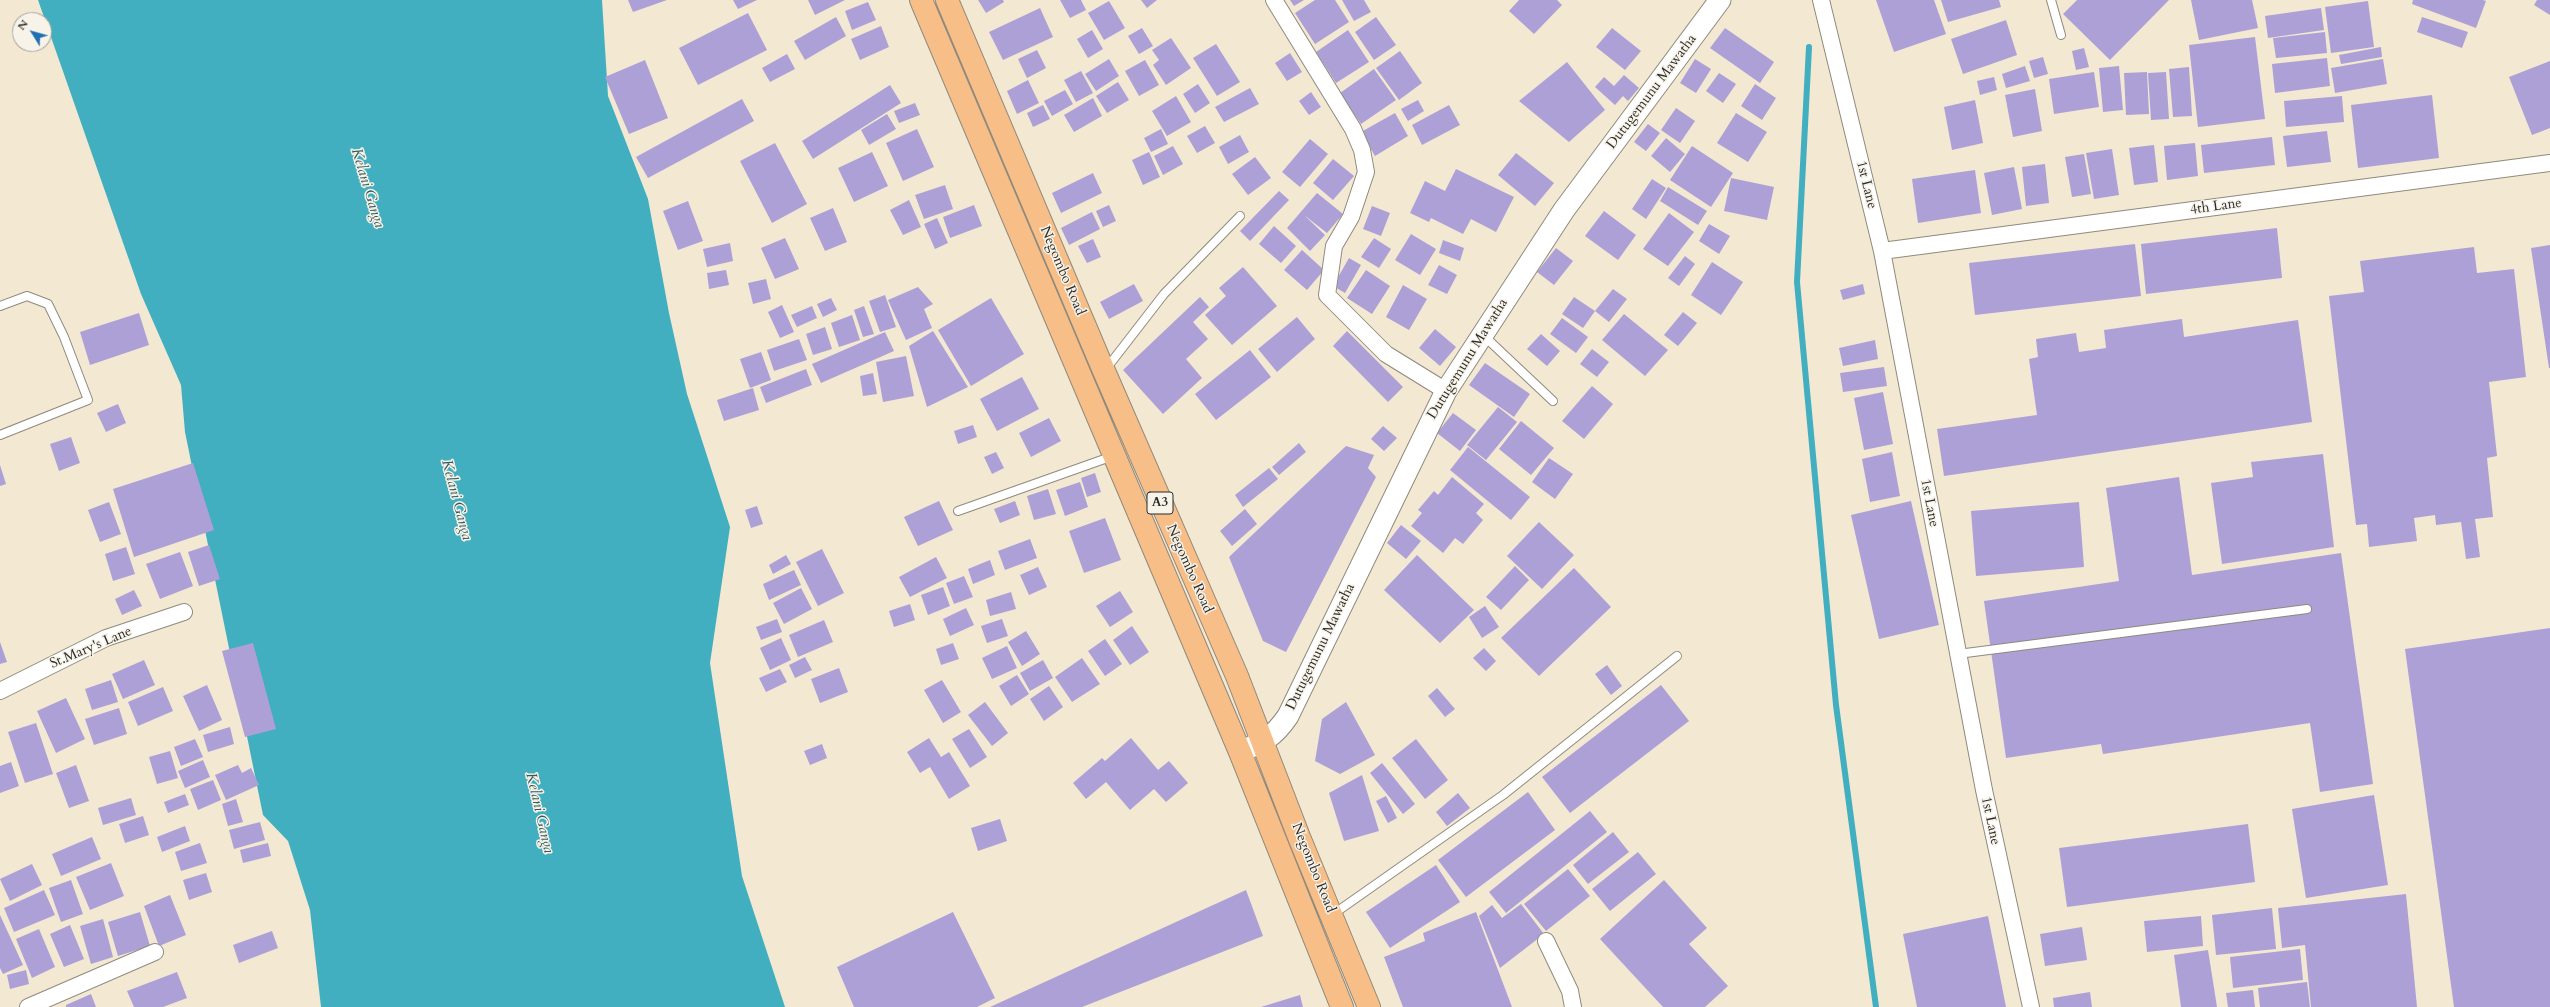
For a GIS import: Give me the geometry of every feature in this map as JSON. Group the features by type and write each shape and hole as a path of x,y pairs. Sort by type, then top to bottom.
{"highway":[{"name":"Negombo Road","path":"921,0 1113,456 1240,752 1342,1007"},
{"name":"Negombo Road","path":"947,0 1104,371 1264,742 1299,837 1369,1007"}],"street":[{"path":"1274,0 1353,129 1362,150 1366,172 1350,217 1334,246 1327,294 1386,354 1446,391"},
{"name":"Dutugemunu Mawatha","path":"1240,752 1264,742 1277,732 1288,716 1427,424 1446,391 1564,210 1720,0"},
{"name":"1st Lane","path":"1821,0 1882,251 1984,790 2030,1007"},
{"name":"4th Lane","path":"1882,251 2550,163"},
{"name":"St.Mary's Lane","path":"0,691 106,638 184,612"},
{"path":"1546,941 1570,992 1573,1007"},
{"path":"28,1007 155,952"}],"lane":[{"path":"2051,0 2061,35"},
{"path":"1104,371 1164,294 1240,216"},
{"path":"0,306 26,296 48,304 64,337 88,400 0,434"},
{"path":"1483,334 1553,401"},
{"path":"958,511 1113,456"},
{"path":"1958,654 2307,609"},
{"path":"1332,915 1503,795 1677,656"}],"water":[{"name":"Kelani Ganga","path":"38,0 602,0 608,96 648,199 669,313 687,394 730,527 710,663 742,876 785,1007 321,1007 310,910 288,841 263,815 185,432 181,385 141,294 52,40 52,12 42,12"}],"building":[{"path":"628,0 667,0 633,12"},
{"path":"733,0 757,0 738,9"},
{"path":"808,0 845,0 815,15"},
{"path":"978,0 1003,0 1004,2 986,13"},
{"path":"1060,0 1081,0 1086,10 1070,18"},
{"path":"1141,0 1157,0 1147,8"},
{"path":"1290,0 1304,0 1294,6"},
{"path":"1315,0 1335,0 1349,22 1315,44 1295,13"},
{"path":"1342,0 1364,0 1371,12 1354,21"},
{"path":"1519,0 1557,0 1562,5 1534,34 1509,11"},
{"path":"1876,0 1934,0 1946,34 1894,52"},
{"path":"1941,0 1999,0 2001,7 1948,22"},
{"path":"2077,0 2169,0 2110,60 2063,14"},
{"path":"2191,0 2252,0 2258,28 2199,40"},
{"path":"2413,0 2486,1 2476,28 2412,4"},
{"path":"2537,0 2550,0 2550,15 2534,5"},
{"path":"1109,1 1125,28 1104,40 1088,13"},
{"path":"2368,1 2374,47 2331,53 2325,7"},
{"path":"868,2 876,20 852,30 845,11"},
{"path":"1040,8 1053,37 1003,60 989,32"},
{"path":"2321,8 2324,30 2268,38 2265,16"},
{"path":"748,13 767,50 698,85 679,48"},
{"path":"836,17 846,36 805,60 794,41"},
{"path":"1376,17 1396,45 1374,60 1355,32"},
{"path":"2422,17 2468,32 2462,48 2417,32"},
{"path":"2006,20 2017,55 1963,74 1951,39"},
{"path":"881,26 889,47 860,60 851,39"},
{"path":"1142,28 1153,46 1139,54 1128,36"},
{"path":"1612,28 1641,51 1625,70 1596,47"},
{"path":"1725,28 1774,62 1760,83 1710,48"},
{"path":"1092,30 1103,49 1088,58 1077,39"},
{"path":"1348,30 1369,62 1336,83 1316,52"},
{"path":"2325,32 2327,53 2276,58 2273,38"},
{"path":"2255,37 2265,119 2198,127 2189,45"},
{"path":"1171,38 1191,68 1166,85 1153,65 1159,60 1152,50"},
{"path":"1216,44 1240,82 1217,96 1193,58"},
{"path":"2381,47 2382,57 2341,64 2339,55"},
{"path":"2084,48 2089,67 2076,70 2072,51"},
{"path":"1037,50 1046,68 1027,78 1018,59"},
{"path":"1400,51 1422,83 1399,100 1376,68"},
{"path":"1290,53 1302,72 1287,81 1275,63"},
{"path":"787,54 795,69 770,82 762,68"},
{"path":"2043,57 2048,74 2034,78 2029,61"},
{"path":"2327,58 2330,86 2275,93 2272,64"},
{"path":"1109,59 1119,76 1096,91 1085,74"},
{"path":"1695,59 1711,69 1696,93 1680,83"},
{"path":"2383,59 2387,84 2335,93 2331,68"},
{"path":"645,60 668,118 629,134 605,77"},
{"path":"1145,60 1159,85 1139,96 1125,71"},
{"path":"2550,61 2550,128 2532,135 2509,77"},
{"path":"1567,62 1605,110 1569,142 1519,101"},
{"path":"2025,66 2030,81 2006,88 2002,74"},
{"path":"2119,66 2123,110 2103,112 2099,68"},
{"path":"2189,67 2192,116 2173,117 2169,69"},
{"path":"1374,69 1396,100 1361,124 1340,93"},
{"path":"1081,71 1093,93 1076,102 1064,80"},
{"path":"2094,72 2099,107 2054,114 2049,79"},
{"path":"2147,72 2149,114 2126,115 2124,73"},
{"path":"2166,72 2169,119 2151,120 2148,73"},
{"path":"1719,73 1736,84 1723,103 1706,91"},
{"path":"1624,75 1639,88 1628,101 1623,96 1615,105 1595,87 1604,77 1614,86"},
{"path":"1994,77 1997,90 1980,95 1977,81"},
{"path":"1028,80 1039,103 1017,114 1007,91"},
{"path":"1118,82 1129,100 1107,113 1096,96"},
{"path":"1198,84 1210,103 1195,113 1183,94"},
{"path":"1755,84 1776,98 1762,120 1741,106"},
{"path":"890,85 901,103 813,159 802,141"},
{"path":"1250,88 1259,104 1224,122 1215,107"},
{"path":"2035,89 2042,131 2013,137 2005,95"},
{"path":"1065,90 1073,104 1052,116 1044,101"},
{"path":"1311,92 1321,107 1309,115 1299,101"},
{"path":"2432,95 2439,158 2358,168 2351,105"},
{"path":"1176,96 1191,122 1167,136 1152,111"},
{"path":"2342,96 2344,122 2286,127 2284,101"},
{"path":"1093,98 1102,116 1074,132 1064,115"},
{"path":"742,99 754,121 648,178 636,157"},
{"path":"1418,100 1424,111 1408,121 1401,109"},
{"path":"1975,100 1983,143 1952,150 1944,107"},
{"path":"915,103 920,115 899,123 894,111"},
{"path":"1043,105 1050,119 1033,127 1027,113"},
{"path":"1449,105 1460,125 1422,145 1412,125"},
{"path":"1676,108 1695,121 1680,143 1661,130"},
{"path":"1395,113 1408,136 1375,156 1361,132"},
{"path":"1736,113 1767,132 1748,162 1717,143"},
{"path":"887,114 896,129 869,145 861,130"},
{"path":"1648,124 1660,133 1646,151 1634,142"},
{"path":"1205,126 1215,143 1197,153 1187,136"},
{"path":"917,129 934,167 903,181 886,143"},
{"path":"1161,129 1168,144 1151,152 1144,138"},
{"path":"2327,131 2331,162 2287,167 2283,136"},
{"path":"1240,135 1249,152 1228,164 1219,147"},
{"path":"2272,137 2275,165 2204,173 2201,145"},
{"path":"1666,138 1685,154 1670,172 1651,156"},
{"path":"1310,139 1328,154 1300,187 1282,172"},
{"path":"775,143 807,204 772,223 740,161"},
{"path":"2195,143 2198,176 2167,180 2164,146"},
{"path":"2154,145 2158,182 2134,185 2129,148"},
{"path":"1173,146 1183,164 1163,175 1154,156"},
{"path":"1692,146 1733,173 1711,207 1670,180"},
{"path":"2112,149 2119,195 2094,199 2086,153"},
{"path":"872,152 888,186 854,202 838,168"},
{"path":"1149,152 1160,177 1143,185 1132,160"},
{"path":"1516,153 1554,183 1535,206 1498,175"},
{"path":"2084,154 2091,194 2072,197 2065,157"},
{"path":"1255,157 1271,178 1248,195 1232,174"},
{"path":"1333,159 1354,176 1333,200 1313,183"},
{"path":"2045,164 2049,203 2026,206 2022,167"},
{"path":"2014,167 2022,209 1992,215 1984,173"},
{"path":"1456,169 1514,197 1496,232 1471,219 1463,234 1431,218 1429,222 1410,213 1425,181 1445,191"},
{"path":"1975,170 1981,213 1918,223 1912,179"},
{"path":"1093,173 1102,193 1061,213 1052,193"},
{"path":"1731,178 1774,187 1767,220 1724,211"},
{"path":"1652,179 1666,188 1646,219 1632,209"},
{"path":"945,185 953,209 924,219 915,195"},
{"path":"1668,187 1707,211 1698,225 1660,201"},
{"path":"1279,191 1289,200 1250,241 1240,231"},
{"path":"1317,193 1343,214 1327,233 1304,215 1325,235 1310,251 1287,228"},
{"path":"909,200 921,227 903,235 890,210"},
{"path":"688,201 703,241 678,250 663,211"},
{"path":"974,205 982,226 950,238 943,217"},
{"path":"1109,205 1116,221 1103,227 1096,211"},
{"path":"1372,206 1390,213 1381,236 1363,229"},
{"path":"833,208 847,242 825,251 810,218"},
{"path":"1604,211 1636,235 1618,260 1585,236"},
{"path":"1092,212 1100,229 1069,245 1061,228"},
{"path":"1669,213 1694,232 1668,266 1643,249"},
{"path":"937,218 948,243 935,249 924,224"},
{"path":"1709,224 1730,236 1719,254 1699,241"},
{"path":"1274,226 1296,246 1281,263 1259,244"},
{"path":"2277,228 2282,278 2146,294 2141,244"},
{"path":"1411,234 1436,249 1420,275 1395,260"},
{"path":"785,238 799,269 775,279 761,248"},
{"path":"1374,238 1391,249 1379,268 1361,257"},
{"path":"1093,239 1101,257 1087,263 1078,246"},
{"path":"1443,240 1464,248 1460,261 1439,253"},
{"path":"730,243 733,261 707,267 703,249"},
{"path":"2135,244 2141,296 1975,315 1969,263"},
{"path":"2550,245 2550,368 2549,368 2531,248"},
{"path":"2474,247 2477,273 2514,269 2526,377 2489,382 2497,456 2487,458 2493,517 2475,519 2480,557 2466,559 2461,522 2436,525 2435,515 2414,518 2417,541 2369,547 2367,524 2356,525 2329,296 2364,292 2360,261"},
{"path":"1556,248 1573,261 1554,285 1537,272"},
{"path":"1302,250 1324,270 1307,290 1284,270"},
{"path":"1685,256 1695,264 1679,286 1668,278"},
{"path":"1349,258 1361,265 1345,293 1333,286"},
{"path":"1712,262 1743,282 1721,315 1691,295"},
{"path":"1439,265 1457,275 1447,294 1428,285"},
{"path":"1243,267 1277,306 1232,345 1205,315 1226,296 1219,288"},
{"path":"726,270 729,285 709,289 707,273"},
{"path":"1366,270 1390,286 1372,314 1347,298"},
{"path":"766,279 771,299 753,304 748,283"},
{"path":"1134,284 1143,301 1109,319 1100,302"},
{"path":"1863,284 1865,294 1843,300 1840,290"},
{"path":"1403,285 1427,299 1409,330 1386,317"},
{"path":"918,287 933,304 924,309 932,328 906,340 888,300"},
{"path":"1613,289 1627,299 1609,322 1595,311"},
{"path":"885,295 896,327 880,332 869,301"},
{"path":"1200,297 1209,307 1193,322 1208,339 1186,359 1202,378 1163,414 1123,370"},
{"path":"1574,297 1595,311 1583,328 1562,314"},
{"path":"831,298 837,310 823,317 817,304"},
{"path":"991,298 1024,354 971,386 938,330"},
{"path":"782,305 794,332 780,338 768,312"},
{"path":"812,306 817,318 797,327 791,315"},
{"path":"864,306 874,334 863,337 854,310"},
{"path":"1683,312 1697,323 1678,346 1664,335"},
{"path":"139,313 149,345 90,365 80,332"},
{"path":"1624,314 1668,350 1645,376 1602,340"},
{"path":"852,315 860,340 839,347 831,323"},
{"path":"1297,317 1315,339 1277,372 1258,349"},
{"path":"1562,318 1588,337 1576,353 1550,334"},
{"path":"2182,319 2184,337 2298,320 2312,422 1944,476 1937,429 2037,415 2029,359 2038,357 2036,339 2076,333 2079,352 2106,348 2104,330"},
{"path":"825,327 832,349 813,355 806,334"},
{"path":"1435,329 1456,347 1440,366 1419,348"},
{"path":"933,331 968,387 927,407 909,346"},
{"path":"1347,331 1403,387 1388,402 1333,346"},
{"path":"885,332 894,351 821,383 812,364"},
{"path":"1541,334 1560,351 1547,366 1527,349"},
{"path":"799,339 807,360 774,371 767,350"},
{"path":"1875,340 1878,359 1843,366 1839,348"},
{"path":"1592,349 1609,362 1597,377 1580,364"},
{"path":"1250,350 1271,377 1216,420 1195,394"},
{"path":"761,352 771,380 750,388 740,359"},
{"path":"906,356 914,396 883,402 876,362"},
{"path":"1485,363 1530,394 1514,417 1469,385"},
{"path":"1884,367 1887,386 1843,392 1840,373"},
{"path":"806,369 812,385 766,403 760,387"},
{"path":"873,373 877,394 863,396 860,376"},
{"path":"1022,377 1039,409 997,431 980,399"},
{"path":"1592,386 1613,404 1584,439 1562,421"},
{"path":"753,388 759,410 724,421 717,400"},
{"path":"1883,392 1893,444 1864,450 1854,398"},
{"path":"118,404 126,423 106,432 97,413"},
{"path":"1498,407 1517,422 1486,460 1467,445"},
{"path":"1453,413 1476,430 1460,451 1437,433"},
{"path":"1049,418 1061,441 1031,457 1019,433"},
{"path":"1521,421 1554,448 1531,475 1499,449"},
{"path":"973,425 977,437 958,444 954,431"},
{"path":"1383,426 1397,438 1384,451 1371,439"},
{"path":"71,437 80,463 59,471 50,444"},
{"path":"1299,443 1306,452 1279,475 1272,467"},
{"path":"1346,446 1374,455 1368,468 1376,477 1286,652 1263,641 1229,557"},
{"path":"1468,447 1530,497 1511,520 1450,470"},
{"path":"996,452 1004,468 992,474 984,457"},
{"path":"1892,452 1900,496 1870,502 1862,459"},
{"path":"2323,454 2334,547 2222,564 2211,483 2253,477 2251,462"},
{"path":"1549,458 1573,474 1555,499 1532,482"},
{"path":"193,463 214,530 134,557 113,489"},
{"path":"0,465 6,484 0,486"},
{"path":"1269,468 1278,479 1243,507 1235,495"},
{"path":"1095,473 1101,492 1087,497 1081,478"},
{"path":"1452,477 1484,504 1476,513 1483,520 1463,544 1455,538 1443,553 1411,526 1422,513 1418,510 1434,491 1438,495"},
{"path":"2179,477 2192,575 2341,553 2373,784 2320,792 2310,723 2103,754 2101,744 2006,758 1984,601 2119,581 2106,488"},
{"path":"1080,482 1088,507 1065,516 1056,490"},
{"path":"1048,489 1056,514 1034,520 1027,496"},
{"path":"939,501 953,530 918,546 904,517"},
{"path":"1015,501 1020,515 1000,523 994,509"},
{"path":"1911,501 1939,625 1879,639 1851,515"},
{"path":"109,502 121,534 100,542 88,510"},
{"path":"2079,502 2084,567 1976,576 1971,511"},
{"path":"757,506 763,524 751,528 745,510"},
{"path":"1245,509 1257,524 1232,546 1220,531"},
{"path":"1105,518 1121,560 1084,573 1069,531"},
{"path":"1539,522 1574,555 1542,589 1507,556"},
{"path":"1401,525 1421,541 1406,559 1387,543"},
{"path":"1030,539 1037,558 1005,570 998,551"},
{"path":"209,545 220,579 199,586 188,552"},
{"path":"126,547 135,574 113,581 105,554"},
{"path":"822,549 844,593 818,606 796,562"},
{"path":"180,552 193,586 160,599 146,564"},
{"path":"786,555 791,564 773,574 769,565"},
{"path":"1417,555 1474,610 1440,643 1384,590"},
{"path":"936,557 947,578 910,597 899,577"},
{"path":"990,560 995,575 973,584 968,569"},
{"path":"1515,566 1529,580 1501,610 1486,597"},
{"path":"1038,567 1047,587 1029,595 1020,575"},
{"path":"1574,568 1611,607 1539,676 1501,638"},
{"path":"794,570 801,585 769,600 763,584"},
{"path":"964,576 973,597 954,604 946,583"},
{"path":"943,587 950,606 928,615 921,595"},
{"path":"801,588 812,609 784,624 773,603"},
{"path":"134,590 142,606 122,615 115,599"},
{"path":"1120,591 1133,612 1110,627 1096,606"},
{"path":"1011,592 1016,609 990,616 986,600"},
{"path":"910,604 915,620 894,627 889,611"},
{"path":"1485,606 1499,627 1482,638 1469,617"},
{"path":"966,608 974,625 950,636 943,619"},
{"path":"777,619 782,632 761,640 756,627"},
{"path":"1002,619 1008,636 987,643 981,626"},
{"path":"824,620 833,642 798,657 789,635"},
{"path":"1132,626 1149,652 1130,665 1113,640"},
{"path":"2550,628 2550,1007 2454,1007 2405,649"},
{"path":"1026,631 1040,654 1022,666 1008,642"},
{"path":"781,638 791,660 770,670 760,648"},
{"path":"1105,639 1122,664 1105,676 1088,651"},
{"path":"0,642 7,662 0,664"},
{"path":"253,643 276,729 245,737 222,651"},
{"path":"953,643 959,659 941,665 936,649"},
{"path":"1007,646 1017,668 992,679 982,658"},
{"path":"1484,648 1496,661 1486,671 1473,658"},
{"path":"805,657 812,670 795,678 789,665"},
{"path":"1082,658 1100,684 1072,702 1055,677"},
{"path":"144,660 155,685 123,699 112,674"},
{"path":"1043,660 1053,678 1030,691 1020,673"},
{"path":"1607,665 1622,686 1611,695 1595,674"},
{"path":"839,668 848,692 820,703 811,679"},
{"path":"780,669 787,682 766,692 759,678"},
{"path":"1017,675 1029,694 1011,706 999,686"},
{"path":"111,680 118,702 92,710 85,689"},
{"path":"942,680 961,712 943,723 924,690"},
{"path":"207,685 222,720 199,731 183,696"},
{"path":"1661,685 1689,721 1570,813 1542,777"},
{"path":"1049,686 1063,707 1044,721 1030,699"},
{"path":"163,687 173,711 138,726 128,702"},
{"path":"1437,688 1455,709 1445,717 1428,696"},
{"path":"66,698 85,739 56,753 37,711"},
{"path":"985,702 1008,733 992,746 968,715"},
{"path":"1346,702 1375,755 1340,774 1315,761 1322,719"},
{"path":"119,708 127,734 94,745 85,719"},
{"path":"36,723 53,774 25,783 8,732"},
{"path":"230,727 234,744 208,752 203,735"},
{"path":"969,729 987,757 970,768 952,739"},
{"path":"929,738 941,757 949,752 970,786 949,799 930,767 920,773 907,752"},
{"path":"1131,738 1158,770 1169,761 1188,783 1166,802 1154,789 1130,810 1106,782 1086,799 1073,783 1102,758 1105,761"},
{"path":"195,739 203,757 181,766 174,747"},
{"path":"1416,739 1448,780 1425,799 1392,758"},
{"path":"822,744 827,758 810,765 804,751"},
{"path":"170,751 178,778 157,784 149,757"},
{"path":"203,760 210,777 185,788 178,771"},
{"path":"11,762 19,786 0,793 0,766"},
{"path":"1382,763 1415,804 1403,814 1370,773"},
{"path":"76,765 89,801 69,808 56,773"},
{"path":"238,765 242,773 251,768 259,785 226,800 215,775"},
{"path":"1362,775 1379,831 1344,841 1329,793"},
{"path":"213,780 221,800 198,810 190,789"},
{"path":"1528,792 1555,830 1466,897 1438,860"},
{"path":"1458,793 1470,808 1447,826 1436,812"},
{"path":"185,794 189,805 168,813 164,802"},
{"path":"2374,795 2388,885 2306,898 2292,809"},
{"path":"1386,796 1397,818 1388,823 1376,801"},
{"path":"131,798 136,815 103,825 98,808"},
{"path":"236,799 243,822 228,826 222,804"},
{"path":"1590,811 1607,832 1506,913 1489,892"},
{"path":"143,816 149,835 125,843 119,824"},
{"path":"1000,819 1007,841 978,851 971,828"},
{"path":"260,822 265,840 234,849 229,830"},
{"path":"2248,824 2255,882 2067,907 2059,848"},
{"path":"185,826 190,841 162,852 157,837"},
{"path":"1613,832 1629,852 1588,884 1573,865"},
{"path":"92,837 101,859 61,876 52,854"},
{"path":"200,843 207,863 181,871 175,852"},
{"path":"268,843 271,856 243,863 240,850"},
{"path":"1638,852 1656,874 1610,911 1592,889"},
{"path":"111,863 124,896 90,910 76,877"},
{"path":"32,864 42,885 10,901 0,879"},
{"path":"1436,865 1460,902 1390,948 1366,912"},
{"path":"1568,869 1590,896 1546,931 1524,904"},
{"path":"206,873 212,892 189,900 183,880"},
{"path":"71,880 83,914 61,922 49,888"},
{"path":"1664,880 1707,928 1689,944 1728,986 1705,1007 1663,1007 1600,939"},
{"path":"44,890 55,915 14,932 4,908"},
{"path":"1246,890 1263,936 1082,1007 990,1007"},
{"path":"2406,894 2417,1007 2311,1007 2305,945 2282,948 2278,908"},
{"path":"170,895 186,935 159,946 144,906"},
{"path":"1521,904 1544,934 1500,968 1479,916 1492,905 1502,918"},
{"path":"2272,908 2276,949 2216,955 2212,915"},
{"path":"140,912 150,946 118,956 108,922"},
{"path":"953,912 995,998 977,1007 854,1007 837,967"},
{"path":"1476,912 1512,1007 1403,1007 1384,957 1425,941 1423,933"},
{"path":"0,915 23,965 3,974 0,968"},
{"path":"1988,916 2006,1007 1917,1007 1903,934"},
{"path":"2201,916 2203,946 2147,952 2144,921"},
{"path":"103,919 113,957 91,964 80,926"},
{"path":"70,925 84,959 64,967 50,934"},
{"path":"2082,927 2087,960 2045,966 2040,934"},
{"path":"39,929 55,967 32,978 16,939"},
{"path":"272,931 278,948 239,963 233,945"},
{"path":"2300,949 2303,980 2233,988 2230,957"},
{"path":"2208,950 2217,1007 2181,1007 2174,955"},
{"path":"26,970 29,984 10,989 7,975"},
{"path":"177,972 187,998 163,1007 134,1007 127,991"},
{"path":"2307,982 2310,1007 2260,1007 2258,988"},
{"path":"2253,990 2255,1007 2228,1007 2226,993"},
{"path":"2090,992 2092,1007 2054,1007 2053,998"},
{"path":"91,994 96,1007 66,1007 66,1005"},
{"path":"1300,995 1303,1007 1261,1007"}],"waterway":[{"path":"1809,47 1797,282 1836,705 1876,1007"}]}
